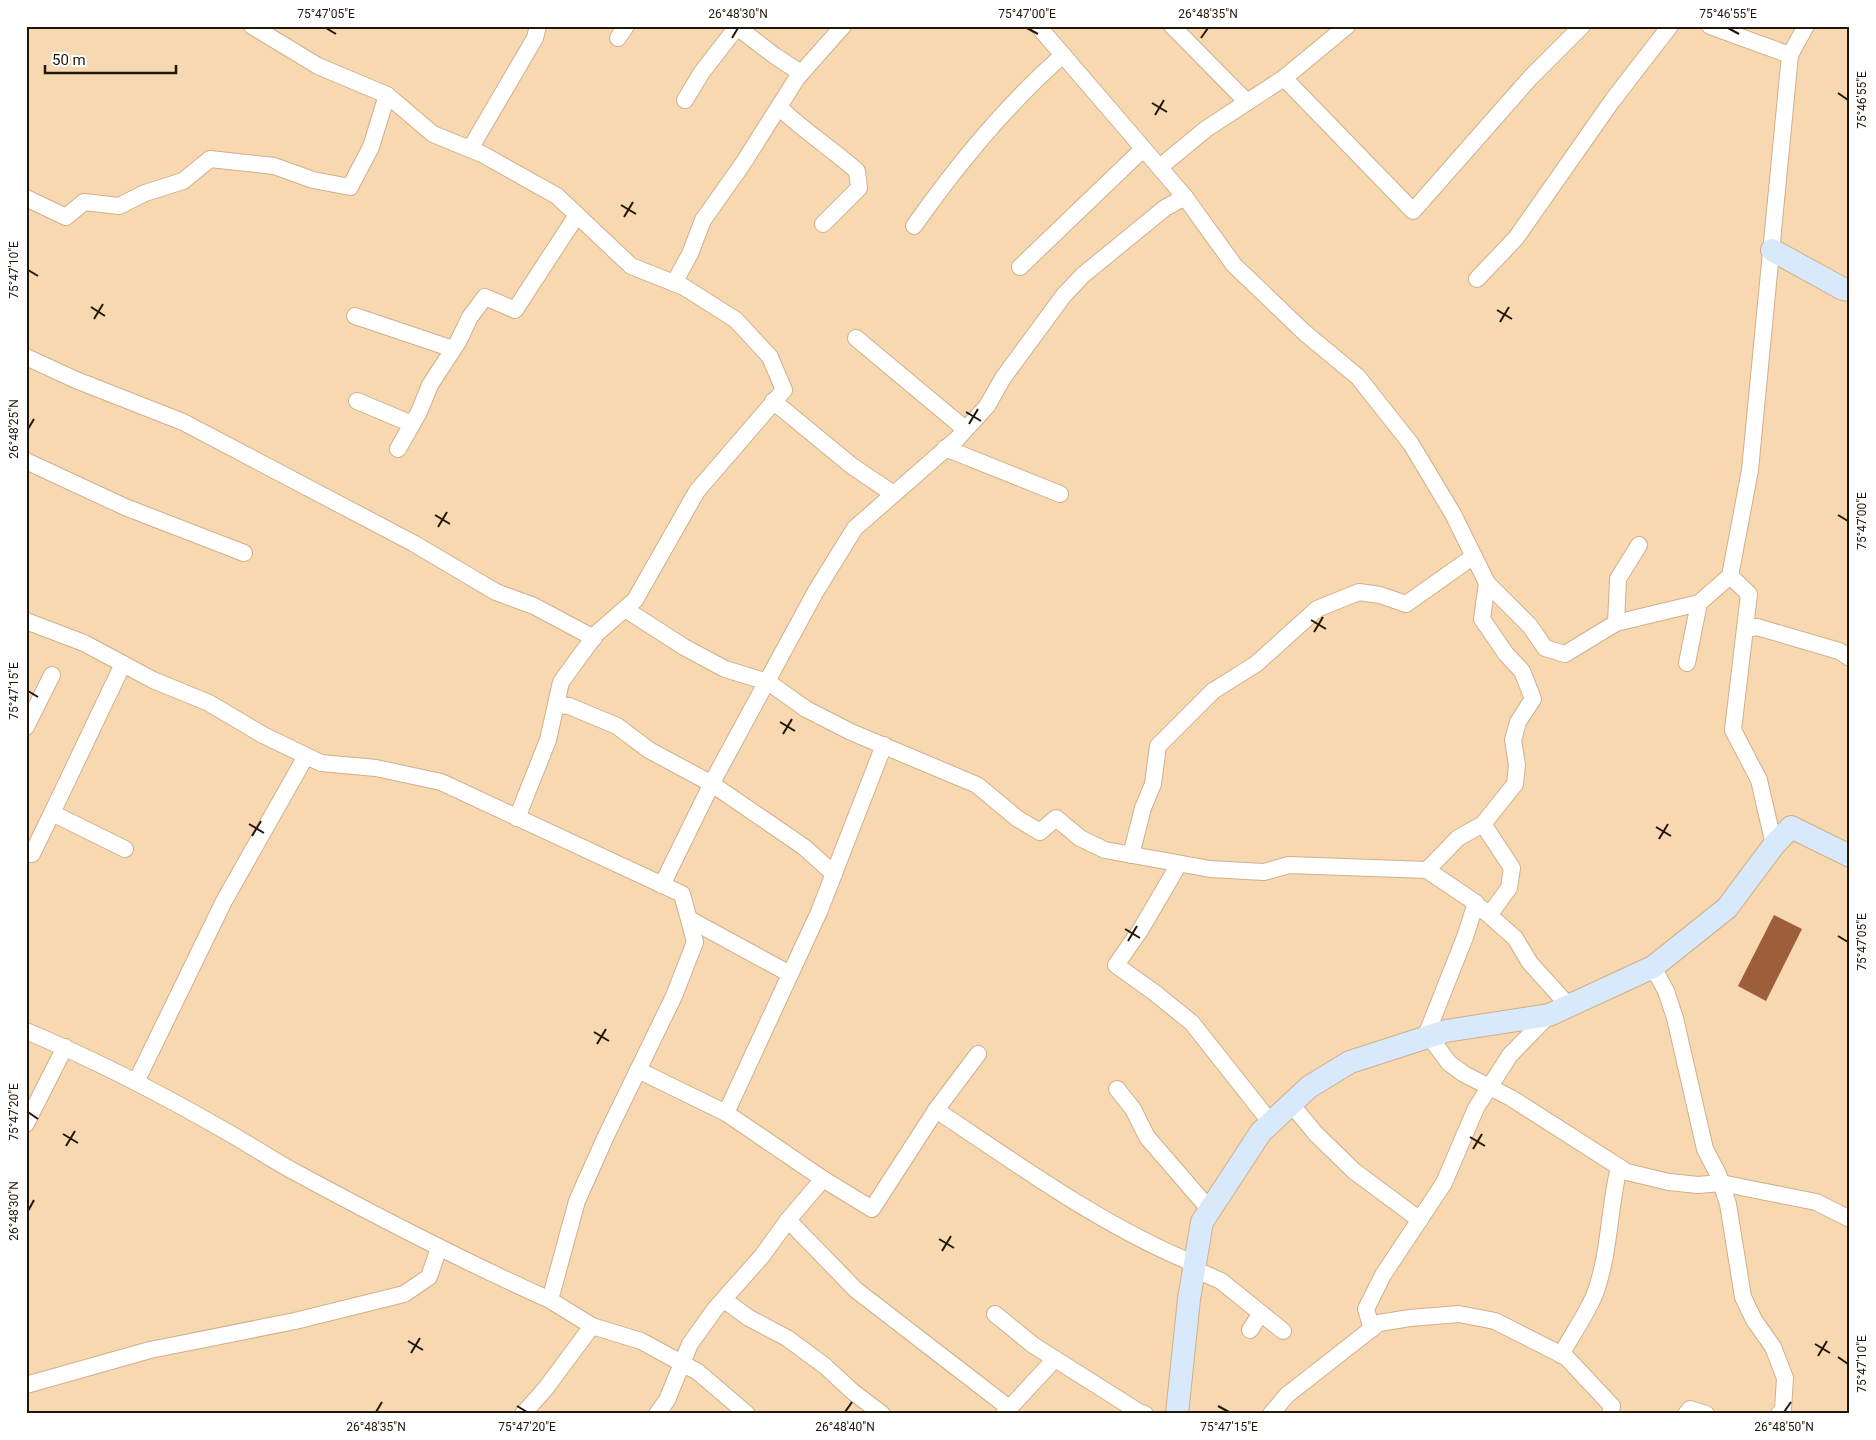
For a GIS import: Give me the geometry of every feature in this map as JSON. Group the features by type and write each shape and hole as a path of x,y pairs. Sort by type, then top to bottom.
{"street":[{"path":"252,26 318,66 387,95 433,134 470,149 557,196 631,266 674,283 736,320 770,357 784,390 697,491 635,600 594,638 561,682 548,740 517,818"},
{"path":"470,149 535,38 538,26"},
{"path":"674,283 690,254 703,220 780,108 801,73 843,26"},
{"path":"1038,26 1185,197 1234,265 1305,333 1358,376 1411,444 1453,514 1487,583 1530,626 1545,648 1565,654 1616,623 1699,603 1730,576 1750,470 1790,55 1806,26"},
{"path":"1172,26 1247,102"},
{"path":"1284,78 1413,211 1530,78 1582,26"},
{"path":"1710,26 1790,55"},
{"path":"685,100 702,72 738,27 801,73"},
{"path":"1477,279 1516,238 1665,28"},
{"path":"1160,167 1206,129 1284,78 1336,29"},
{"path":"914,226 960,162 1040,75 1063,55"},
{"path":"26,198 66,217 84,202 119,206 145,193 183,181 210,159 274,166 313,180 350,186 371,147 387,95"},
{"path":"780,108 802,128 857,171 859,188 823,224"},
{"path":"1020,267 1144,149"},
{"path":"662,885 712,784 816,592 855,528 892,493 945,448 987,406 1003,378 1064,295 1083,275 1165,208 1185,197"},
{"path":"398,449 430,385 453,349 470,317 486,297 515,310 577,215"},
{"path":"1772,250 1847,294"},
{"path":"356,316 453,349"},
{"path":"856,338 965,429"},
{"path":"26,357 76,380 183,422 420,547 496,592 534,606 594,638"},
{"path":"357,401 412,424"},
{"path":"774,401 852,466 892,493"},
{"path":"945,448 1060,494"},
{"path":"26,461 125,507 244,553"},
{"path":"1616,623 1618,579 1639,544"},
{"path":"1131,855 1153,784 1158,746 1213,692 1256,664 1317,608 1360,592 1380,595 1406,604 1474,556"},
{"path":"1730,576 1750,594 1733,730 1759,780 1774,845"},
{"path":"1427,870 1458,838 1483,824 1515,784 1517,765 1513,740 1518,722 1533,699 1522,670 1506,654 1482,619 1487,583"},
{"path":"1687,664 1699,603"},
{"path":"625,609 684,647 725,669 768,682 806,709 976,785 1018,819 1040,832 1056,818 1080,838 1105,850 1210,869 1264,872 1289,865 1427,870 1490,914 1515,938 1530,963 1569,1006"},
{"path":"26,621 84,643 153,680 209,703 263,735 322,763 376,768 441,782 682,894 695,942 674,996 577,1201 550,1300"},
{"path":"1745,629 1757,627 1839,650 1850,658"},
{"path":"32,854 123,664"},
{"path":"26,727 52,674"},
{"path":"556,705 570,706 617,726 650,750 712,784 804,847 834,874"},
{"path":"726,1113 834,874 884,745"},
{"path":"136,1082 224,901 306,756"},
{"path":"52,813 125,849"},
{"path":"1483,824 1512,868 1509,888 1490,914"},
{"path":"1177,1414 1194,1267 1202,1222 1261,1132 1309,1087 1350,1062 1446,1031 1549,1015 1654,968 1727,908 1774,845 1791,827 1847,849"},
{"path":"1179,864 1141,929 1116,965 1192,1023 1271,1123"},
{"path":"1427,1037 1476,903"},
{"path":"689,918 790,974"},
{"path":"1654,968 1666,991 1675,1018 1705,1150 1721,1183 1728,1204 1743,1297 1754,1320 1773,1347 1785,1378 1780,1414"},
{"path":"1372,1329 1366,1309 1383,1275 1444,1183 1476,1108 1510,1055 1549,1015"},
{"path":"26,1030 136,1082 229,1133 292,1171 439,1248 550,1300 592,1326 641,1341 683,1363 698,1372 747,1414"},
{"path":"1427,1037 1449,1063 1464,1074 1490,1086 1627,1172 1669,1182 1698,1185 1721,1183 1816,1202 1850,1219"},
{"path":"26,1124 65,1047"},
{"path":"638,1070 726,1113 823,1179 872,1209 936,1110 978,1054"},
{"path":"1117,1089 1133,1109 1147,1137 1210,1210"},
{"path":"1291,1104 1316,1134 1354,1171 1420,1220"},
{"path":"936,1110 1078,1205 1128,1231 1157,1249 1221,1281 1283,1331"},
{"path":"1561,1355 1596,1292 1610,1233 1612,1194 1620,1167"},
{"path":"657,1414 667,1400 690,1344 724,1300 762,1256 788,1220 823,1179"},
{"path":"788,1220 856,1290 1006,1411 1055,1359"},
{"path":"26,1385 150,1350 295,1320 404,1294 428,1277 439,1248"},
{"path":"724,1300 749,1318 787,1338 826,1366 853,1392 882,1414"},
{"path":"1250,1330 1261,1313"},
{"path":"995,1314 1033,1345 1139,1412 1146,1414"},
{"path":"1271,1414 1288,1395 1379,1323 1459,1314 1495,1321 1561,1355 1612,1406 1610,1414"},
{"path":"523,1414 546,1388 592,1326"},
{"path":"1686,1414 1690,1409 1706,1414"}],"building":[{"path":"1774,915 1802,929 1766,1001 1738,986"}]}
